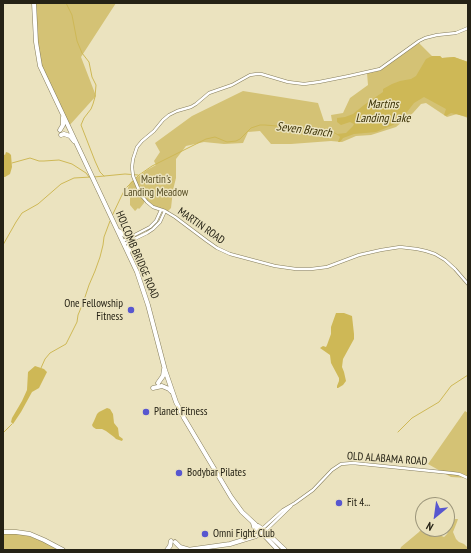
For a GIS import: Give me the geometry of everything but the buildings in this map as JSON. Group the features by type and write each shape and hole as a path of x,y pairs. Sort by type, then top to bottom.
{"main road":[{"name":"HOLCOMB BRIDGE ROAD","path":"34,3 36,42 38,57 43,74 130,256 139,278 150,308 164,367 172,393 184,418 229,495 240,509 262,531 285,550"},
{"path":"60,130 63,125 63,115"},
{"path":"61,135 64,134 70,136 77,144"},
{"path":"118,231 132,238 129,245 130,256"},
{"path":"158,383 163,376 164,367"},
{"path":"153,388 162,386 169,389 172,393"},
{"path":"254,523 255,530 252,536 265,537"},
{"name":"HOLCOMB BRIDGE ROAD","path":"262,531 265,537 278,550"},
{"name":"OLD ALABAMA ROAD","path":"189,550 236,542 262,531"},
{"path":"3,532 30,534 63,550"},
{"path":"167,550 173,542 189,550"}],"street":[{"name":"MARTIN ROAD","path":"468,28 456,33 425,38 418,41 380,69 349,76 304,84 288,82 261,74 247,77 232,85 209,93 191,108 177,111 168,115 135,150 132,163 133,176 144,198 150,204 176,217 207,242 236,256 275,266 296,269 320,268 333,265 367,252 392,248 404,248 426,251 439,256 451,264 468,284"},
{"path":"123,242 150,227 163,211"},
{"name":"OLD ALABAMA ROAD","path":"262,531 313,490 332,470 345,463 453,473 460,474 468,478"}],"green space":[{"path":"35,3 116,3 81,57 96,96 68,127 36,54"},
{"name":"Martin's Landing Meadow","path":"419,43 432,56 440,56 442,58 454,57 468,62 468,118 457,114 447,117 426,103 421,104 413,113 396,127 371,135 356,136 342,142 331,141 271,144 260,131 248,132 243,143 224,144 204,142 186,146 176,159 176,178 171,208 168,211 155,206 142,196 135,179 156,165 154,161 160,152 155,143 192,116 243,91 318,103 324,121 332,121 331,115 343,113 350,98 368,85 367,73 375,72 384,68"},
{"path":"134,179 144,200 144,203 140,208 135,211 130,205 131,193 128,189 130,183"},
{"path":"465,411 468,413 468,478 451,477 428,464"},
{"path":"455,519 458,519 455,527"},
{"path":"3,533 19,533 61,550 3,550"},
{"path":"415,535 415,537 455,537 459,542 468,548 468,550 400,550 401,547"}],"water":[{"name":"Martins Landing Lake","path":"432,56 440,56 442,58 454,57 468,62 468,117 451,113 446,116 444,115 446,109 424,97 414,103 393,125 376,132 354,134 343,138 340,142 338,142 340,137 337,134 346,133 354,124 350,122 341,125 337,122 337,118 353,114 383,92 383,89 392,84 411,79 416,76 426,59"},
{"path":"6,152 11,155 12,167 10,174 3,177 3,154 5,155"},
{"path":"336,313 344,313 352,316 354,334 354,339 343,359 342,367 346,381 338,388 339,378 331,363 330,355 320,348 323,346 326,347 327,345"},
{"path":"35,366 44,369 47,372 39,388 32,392 13,424 11,422 12,418 27,390 28,372"},
{"path":"107,408 110,409 113,414 114,423 118,428 119,436 123,439 122,441 116,439 102,429 96,429 92,425 97,414"}],"waterway":[{"path":"66,3 72,15 77,41 82,53 89,62 92,77 96,85 93,104 81,125 95,161 100,172 104,176"},
{"name":"Seven Branch","path":"112,216 125,189 139,175 152,166 206,139 215,137 227,142 236,141 251,128 260,125 288,127 309,133 321,130 338,135"},
{"path":"12,163 30,158 39,161 59,160 72,164 86,173 89,177"},
{"name":"Seven Branch","path":"94,177 125,174 138,175"},
{"name":"Seven Branch","path":"3,245 22,213 38,204 61,184 74,178 91,177"},
{"path":"41,368 45,359 50,353 66,344 77,322 78,315 100,257 104,237 110,221"},
{"path":"398,432 412,418 439,402 451,386 468,375"},
{"path":"3,433 12,424"}],"place":[{"name":"One Fellowship Fitness","path":"131,310"},
{"name":"Planet Fitness","path":"146,412"},
{"name":"Bodybar Pilates","path":"179,473"},
{"name":"Fit 4...","path":"339,503"},
{"name":"Omni Fight Club","path":"205,534"}]}
